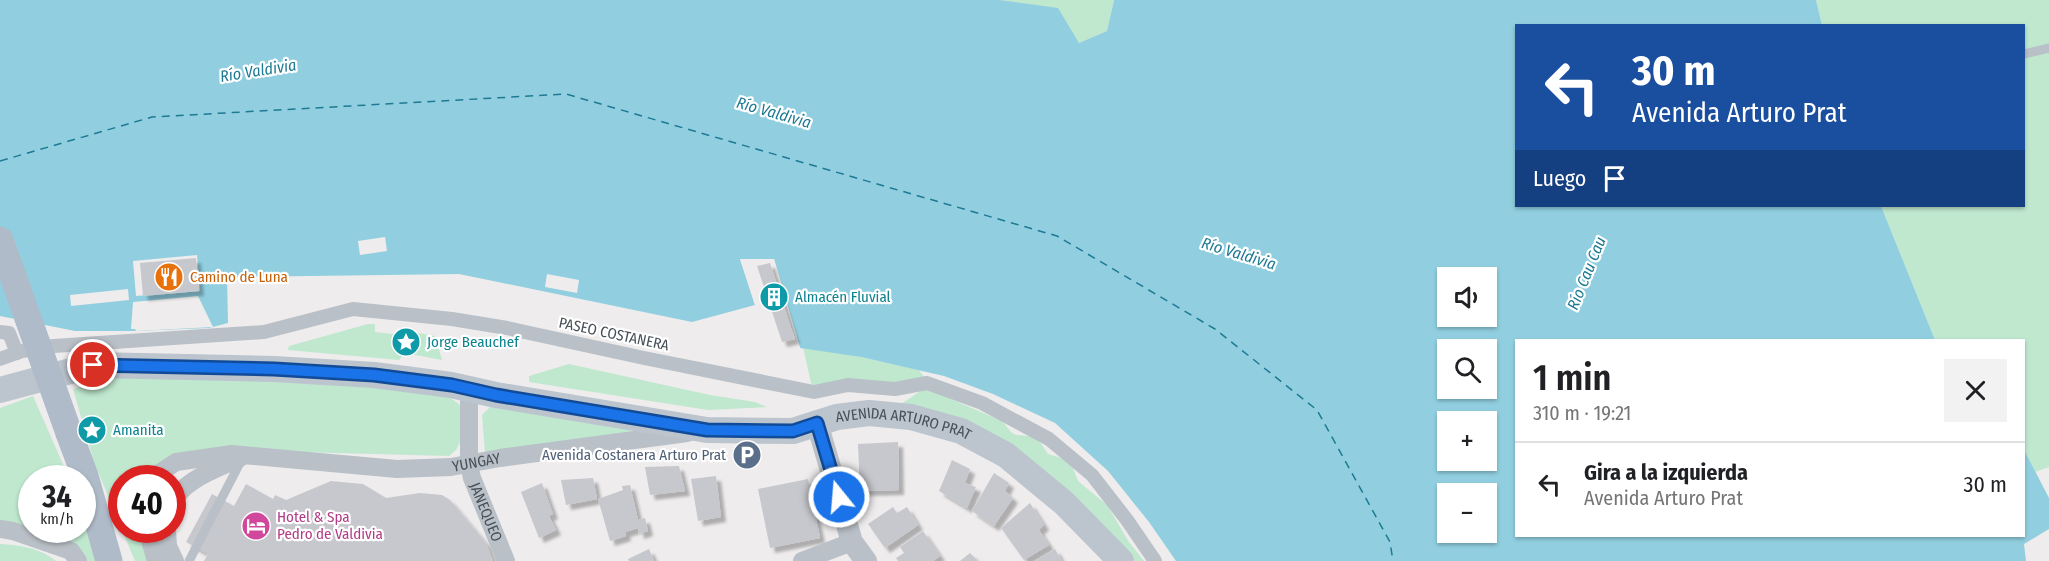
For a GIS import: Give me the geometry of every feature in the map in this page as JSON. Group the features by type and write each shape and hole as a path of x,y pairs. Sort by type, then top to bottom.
{"main road":[{"path":"0,240 69,433 109,561"},
{"name":"AVENIDA ARTURO PRAT","path":"0,390 93,365 274,369 374,375 452,385 707,430 793,431 837,417 869,413 911,417 961,431 1006,455 1064,503 1121,561"},
{"path":"100,527 118,561"}],"street":[{"name":"PASEO COSTANERA","path":"0,359 54,345 264,332 353,309 452,319 507,328 814,392 848,386 895,388 927,382 981,403 1049,439 1092,475 1155,561"},
{"path":"0,332 9,333 18,353"},
{"name":"JANEQUEO","path":"469,389 469,464 472,478 507,561"},
{"path":"817,423 852,542 866,561"},
{"name":"YUNGAY","path":"172,465 176,462 232,454 397,469 451,467 500,458 707,430"},
{"path":"186,486 244,456"},
{"path":"0,529 71,551 78,561"},
{"path":"802,561 852,542"},
{"path":"151,543 156,561"},
{"path":"168,543 175,561"}],"lane":[{"path":"2025,54 2049,48"},
{"path":"189,561 244,456"}],"green space":[{"path":"999,0 1114,0 1107,31 1079,43"},
{"path":"1816,0 2049,0 2049,467 2035,472 2025,452 2025,339 1935,339 1881,207 2025,207 2025,24 1822,24"},
{"path":"375,324 375,332 401,335 402,330 435,336 442,360 405,353 399,360 288,350 289,346"},
{"path":"803,347 919,370 924,377 890,384 812,387"},
{"path":"569,364 710,395 755,402 767,407 708,410 529,382 529,376"},
{"path":"112,378 336,380 449,397 459,404 462,412 461,440 456,450 449,456 298,452 164,465 108,465 108,496 94,462 73,389"},
{"path":"925,388 1002,421 1011,432 1016,435 1030,436 1040,442 1048,454 1061,458 1072,466 1078,481 1107,505 1129,542 1144,561 1135,561 1058,482 898,406"},
{"path":"33,396 63,465 18,465 18,534 0,527 0,408"},
{"path":"490,407 629,427 632,433 485,452 482,415"},
{"path":"40,543 91,543 96,561 85,561"},
{"path":"127,543 146,543 152,561 135,561"},
{"path":"0,544 30,548 56,561 0,561"}],"water":[{"path":"0,0 999,0 1058,8 1079,43 1107,31 1114,0 1816,0 1822,24 1515,24 1515,207 1881,207 1935,339 1515,339 1515,537 2025,537 2025,452 2049,498 2049,529 2024,544 2026,561 1176,561 1149,522 1108,471 1055,423 993,394 944,376 861,357 800,348 774,259 740,259 755,305 692,322 459,274 227,277 228,323 209,328 75,331 0,316"}],"pier":[{"path":"385,237 387,251 360,255 358,241"},
{"name":"Camino de Luna","path":"197,255 200,291 136,296 133,261"},
{"path":"740,259 774,259 800,348 798,348 772,262 744,262 758,305 756,308"},
{"path":"547,274 579,280 577,293 545,287"},
{"path":"128,289 129,300 71,306 70,295"},
{"path":"198,296 213,327 136,331 131,329 133,302"}],"building":[{"name":"Camino de Luna","path":"196,258 199,291 143,296 140,263"},
{"name":"Almacén Fluvial","path":"770,263 795,339 782,342 757,266"},
{"path":"898,442 899,490 860,491 858,444"},
{"path":"952,460 970,469 965,483 976,487 967,508 939,491"},
{"path":"679,466 685,491 650,495 645,467"},
{"path":"994,473 1009,483 1005,491 1013,498 994,526 972,511"},
{"path":"716,476 721,517 698,521 691,479"},
{"path":"593,478 597,499 566,505 561,480"},
{"path":"808,479 820,538 770,548 758,489"},
{"path":"331,481 363,484 386,498 420,493 442,495 450,500 486,543 493,561 204,561 208,554 186,542 212,494 234,506 246,484 273,499 275,495 286,500"},
{"path":"542,483 553,514 549,516 556,530 539,538 521,492"},
{"path":"630,485 638,520 645,518 648,531 639,534 638,528 625,532 626,536 610,541 598,499 623,490 622,486"},
{"path":"1030,503 1044,525 1039,530 1049,545 1024,560 1001,528"},
{"path":"893,507 897,513 907,507 918,525 885,548 868,524"},
{"path":"923,531 940,556 933,561 898,561 896,558 904,553 900,547"},
{"path":"649,549 654,561 629,561 628,559"},
{"path":"1055,549 1062,561 1035,561"},
{"path":"970,553 978,561 960,561"}],"ferry route":[{"path":"0,161 152,117 566,94 1057,236 1215,329 1317,410 1390,542 1393,561"}],"place":[{"name":"Camino de Luna","path":"169,277"},
{"name":"Almacén Fluvial","path":"774,297"},
{"name":"Jorge Beauchef","path":"406,342"},
{"name":"Amanita","path":"92,430"},
{"name":"Avenida Costanera Arturo Prat","path":"747,455"},
{"name":"Hotel & Spa Pedro de Valdivia","path":"256,526"}],"route":[{"path":"93,365 274,369 374,375 452,385 496,395 707,430 793,431 817,423 839,497"}],"water label":[{"name":"Río Valdivia","path":"258,70"},
{"name":"Río Valdivia","path":"774,112"},
{"name":"Río Valdivia","path":"1239,253"},
{"name":"Río Cau Cau","path":"1586,273"}]}
